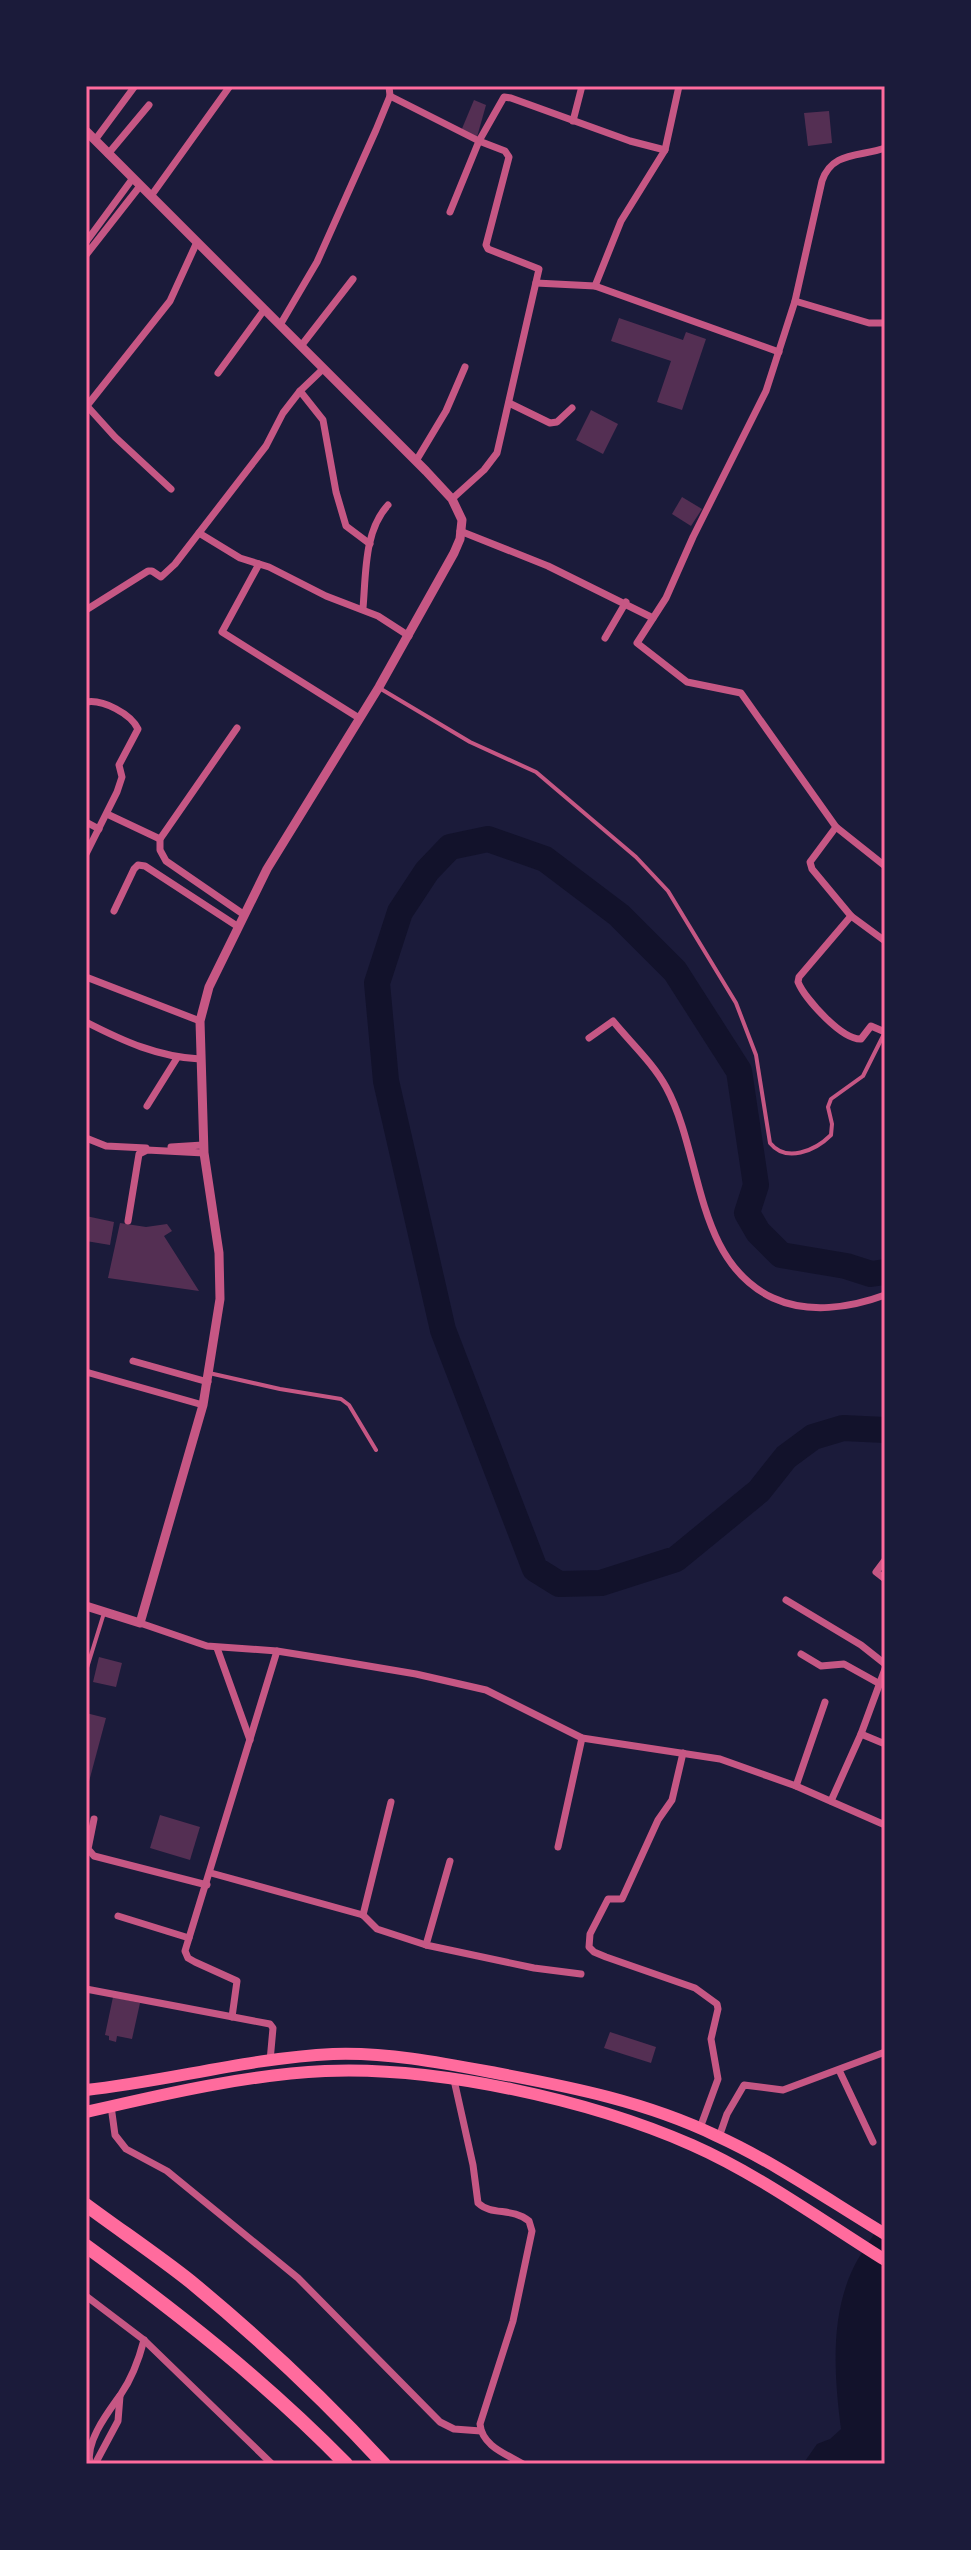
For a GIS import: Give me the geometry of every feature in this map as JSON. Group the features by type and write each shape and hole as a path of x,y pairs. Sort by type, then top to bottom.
{"highway":[{"path":"86,2090 334,2054 454,2065 587,2090 700,2128 751,2153 885,2234"},
{"path":"86,2112 275,2075 325,2071 391,2072 454,2080 585,2107 693,2145 744,2172 885,2260"},
{"path":"86,2205 188,2280 261,2342 313,2390 384,2464"},
{"path":"86,2246 226,2352 346,2464"}],"street":[{"path":"95,140 135,86"},
{"path":"151,196 230,86"},
{"path":"280,325 317,262 390,96 389,86"},
{"path":"573,121 582,86"},
{"path":"595,286 621,221 665,150 679,86"},
{"path":"390,96 479,141 503,148 509,157 486,245 488,249 538,268 497,453 492,462 452,499"},
{"path":"450,212 479,141 504,97 665,150"},
{"path":"108,154 149,105"},
{"path":"86,131 416,461 452,499 462,520 454,553 379,687 267,869 209,987 200,1021 200,1059 204,1149 220,1271 220,1299 203,1405 140,1623"},
{"path":"885,148 838,158 827,168 795,301 766,391 666,598 638,640 639,647 687,682 741,693 836,827 885,866"},
{"path":"86,242 136,182"},
{"path":"86,255 136,182"},
{"path":"171,489 86,406 170,301 197,242"},
{"path":"301,346 353,279"},
{"path":"536,283 595,286 779,352"},
{"path":"795,301 869,323 885,323"},
{"path":"218,373 264,310"},
{"path":"416,461 446,411 465,367"},
{"path":"86,610 150,570 162,576 266,446 283,413 300,391 323,369"},
{"path":"300,391 323,420 336,492 346,526 370,544"},
{"path":"509,403 550,423 557,422 572,408"},
{"path":"363,608 370,544 378,516 388,505"},
{"path":"460,531 548,566 653,618"},
{"path":"199,533 224,550 326,596 363,608 409,636"},
{"path":"259,564 222,632 359,718"},
{"path":"605,638 626,602"},
{"path":"86,702 100,701 133,721 138,729 119,765 122,777 107,814 86,854"},
{"path":"237,728 160,839 162,856 166,861 243,914"},
{"path":"107,814 160,839"},
{"path":"86,822 99,829"},
{"path":"836,827 810,866 851,916 885,941"},
{"path":"114,911 138,865 145,866 237,926"},
{"path":"851,916 798,982 816,1006 846,1035 855,1040 861,1039 871,1026 885,1032"},
{"path":"86,977 200,1021"},
{"path":"589,1038 613,1021 664,1084 676,1111 715,1234 741,1278 757,1290 787,1304 805,1307 846,1306 885,1295"},
{"path":"86,1022 128,1044 177,1058 200,1059"},
{"path":"147,1106 177,1058"},
{"path":"86,1138 106,1146 204,1149"},
{"path":"128,1221 139,1154 147,1150 204,1149"},
{"path":"133,1361 208,1377"},
{"path":"86,1372 203,1405"},
{"path":"885,1560 876,1572 885,1579"},
{"path":"786,1600 861,1645 885,1666 861,1734 831,1801"},
{"path":"86,1606 217,1648 277,1651 416,1674 486,1690 582,1738 720,1759 796,1786 885,1825"},
{"path":"217,1648 251,1742"},
{"path":"232,2017 237,1981 188,1958 185,1951 277,1651"},
{"path":"801,1654 821,1666 844,1664 880,1684"},
{"path":"796,1786 825,1702"},
{"path":"861,1734 885,1744"},
{"path":"558,1847 582,1738"},
{"path":"683,1753 672,1800 658,1820 622,1899 608,1899 590,1934 589,1947 606,1957 695,1988 717,2004 711,2039 718,2079 700,2128"},
{"path":"363,1915 391,1802"},
{"path":"94,1819 88,1849 94,1856 207,1885"},
{"path":"426,1945 450,1861"},
{"path":"211,1873 363,1915 377,1929 426,1945 534,1968 581,1974"},
{"path":"118,1916 189,1938"},
{"path":"86,1989 272,2026 270,2061"},
{"path":"719,2137 727,2114 744,2085 783,2090 885,2052"},
{"path":"839,2070 873,2142"},
{"path":"454,2080 478,2203 487,2209 518,2213 529,2221 532,2231 513,2321 480,2424 484,2438 523,2464"},
{"path":"111,2106 115,2135 126,2149 167,2171 298,2278 440,2422 454,2429 481,2431"},
{"path":"86,2296 144,2340 272,2464"},
{"path":"120,2396 118,2421 93,2464 89,2458 97,2434 137,2363 144,2340"}],"lane":[{"path":"379,687 470,742 536,772 636,857 668,891 736,1003 756,1055 770,1143 776,1151 791,1155 811,1149 831,1135 828,1107 831,1099 863,1076 885,1032"},
{"path":"208,1377 341,1399 349,1405 376,1450"},
{"path":"86,1671 105,1611"}],"shaded area":[{"path":"885,2218 885,2464 803,2464 817,2444 830,2439 841,2429 836,2342 842,2299 858,2259"}],"building":[{"path":"474,100 486,105 477,137 461,131"},
{"path":"829,111 832,143 808,146 804,113"},
{"path":"619,318 683,340 686,332 706,339 682,410 657,402 671,361 611,341"},
{"path":"591,410 618,424 603,454 576,440"},
{"path":"682,497 702,509 691,526 672,514"},
{"path":"86,1216 114,1222 110,1245 86,1241"},
{"path":"120,1223 146,1227 167,1224 172,1231 164,1236 199,1291 108,1278"},
{"path":"99,1657 122,1663 116,1687 93,1682"},
{"path":"86,1713 106,1718 87,1789 86,1789"},
{"path":"160,1815 200,1827 190,1860 150,1848"},
{"path":"113,1997 140,2003 132,2039 117,2036 116,2042 105,2035"},
{"path":"610,2032 656,2047 651,2063 604,2048"}],"waterway":[{"path":"885,1272 871,1274 846,1266 781,1255 758,1232 747,1213 756,1185 739,1071 675,971 619,915 545,859 488,839 450,847 427,871 400,912 377,983 386,1081 443,1330 535,1569 559,1584 601,1583 676,1559 759,1491 786,1457 813,1437 843,1428 885,1430"}]}
